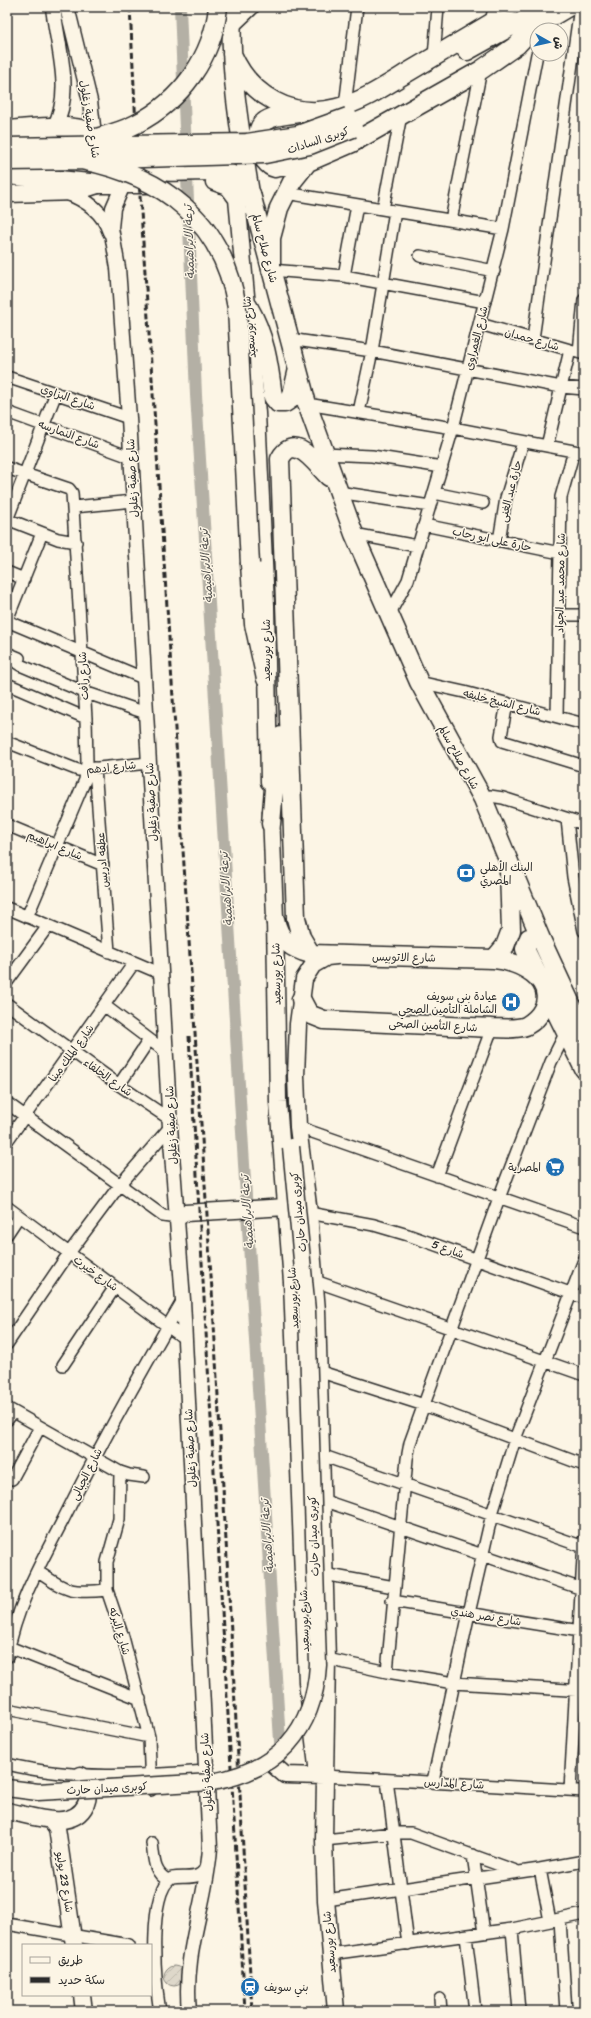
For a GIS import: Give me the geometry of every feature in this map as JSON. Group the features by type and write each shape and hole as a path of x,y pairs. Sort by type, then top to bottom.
{"main road":[{"name":"كوبرى السادات","path":"69,145 114,133 134,125 160,110 171,100 191,78 205,54 215,28 218,7"},
{"name":"شارع صلاح سالم","path":"232,7 232,54 238,115 250,194 297,371 323,454 354,534 419,682 483,800 540,937 582,1022"},
{"path":"536,22 545,7"},
{"path":"541,22 570,7"},
{"path":"529,25 504,21 492,15 434,58 383,88 349,117 324,111 270,118 260,126 257,137 264,160 270,167 275,168 308,162 352,143 481,70 510,51 529,30"},
{"name":"كوبرى السادات","path":"7,161 265,154 310,145 349,117 388,96 529,28"},
{"path":"232,54 244,77 261,94 283,106 308,112"},
{"name":"كوبرى السادات","path":"7,147 220,144 261,141 298,135 349,117"},
{"path":"7,130 78,127 93,132 106,140 130,162 166,177"},
{"path":"81,160 126,172 157,187 178,201 203,226 214,241 227,268 234,290 237,308 254,624 266,679"},
{"path":"271,270 271,238 279,208 286,193 308,162"},
{"path":"7,174 123,185 166,177 213,176 220,171 235,176 242,181 250,194"},
{"name":"شارع بورسعيد","path":"213,176 228,187 237,199 257,413 266,605 266,679 275,919 278,1102 294,1319 299,1496 309,1710 317,1766 324,1840 326,1900 336,2011"},
{"path":"7,194 84,190 100,184"},
{"path":"248,306 265,343 273,397 278,403 285,404 291,398 297,371"},
{"name":"شارع صلاح سالم","path":"311,954 300,937 296,918 280,460 284,453 289,449 296,448 303,450 336,487"},
{"path":"271,824 276,765 288,708"},
{"path":"494,959 505,946 511,930 509,862"},
{"name":"شارع الاتوبيس","path":"275,919 279,934 289,946 296,950 311,954 336,956 503,960 522,966 544,985"},
{"path":"540,937 529,938 525,949 584,1069"},
{"name":"شارع بورسعيد","path":"317,1776 327,1658 321,1455 315,1281 310,1213 298,1127 296,1076 301,999 304,979 308,972 320,960 336,956"},
{"name":"شارع التأمين الصحى","path":"301,999 309,1014 324,1020 492,1028 524,1026 536,1019 544,1007 546,999 544,985"},
{"path":"276,1001 280,991 290,987 295,990 301,999"},
{"name":"كوبرى ميدان حارث","path":"7,1788 38,1792 226,1780 252,1771 275,1757 294,1737 308,1714 315,1690 318,1665 306,1311 291,1147 288,1132 278,1102"},
{"path":"177,1218 185,1214 286,1207"},
{"path":"299,1496 307,1504 312,1504 322,1500"},
{"path":"269,1761 285,1775 317,1776"},
{"path":"7,1811 51,1820 64,1821 76,1816 85,1806 88,1794 87,1786 81,1775"},
{"name":"شارع 23 يوليو","path":"51,1820 57,1828 73,1940"},
{"path":"82,1996 84,2011"}],"street":[{"name":"شارع صفية زغلول","path":"53,7 65,94 62,110 54,127"},
{"name":"شارع صفية زغلول","path":"67,7 90,101 100,184"},
{"path":"231,27 252,7"},
{"path":"349,117 357,7"},
{"path":"434,58 438,7"},
{"path":"533,340 580,7"},
{"path":"65,94 70,96 78,90 79,60"},
{"name":"شارع الغمراوى","path":"389,615 408,580 453,428 494,271 535,62"},
{"path":"451,220 481,70"},
{"path":"383,209 400,115"},
{"name":"شارع صفية زغلول","path":"123,185 112,208 111,228 118,268 129,418 143,678 183,1300 207,1787 209,1861 189,1956 187,1996 189,2011"},
{"name":"شارع صفية زغلول","path":"65,192 92,205 104,220 112,238"},
{"path":"286,193 503,229"},
{"path":"344,276 357,205"},
{"path":"359,412 372,351 395,211"},
{"path":"420,256 494,271"},
{"path":"271,270 344,276 485,302"},
{"path":"547,446 561,387 578,352 584,300"},
{"name":"شارع حمدان","path":"480,324 578,352"},
{"path":"289,339 372,351 561,387 584,389"},
{"name":"شارع البزاوى","path":"7,377 129,418"},
{"path":"56,393 7,520 58,539 76,542"},
{"path":"307,404 453,428 579,452"},
{"name":"شارع النمارسه","path":"7,412 130,457"},
{"name":"حارة عبد الغنى","path":"499,541 506,498 523,442"},
{"name":"شارع محمد عبد الجواد","path":"557,716 561,496 579,452"},
{"path":"323,454 372,456 442,467"},
{"name":"شارع رأفت","path":"7,468 69,489 72,493 84,692 91,769 27,917"},
{"path":"336,487 430,506"},
{"path":"434,493 483,504"},
{"path":"74,507 133,501"},
{"name":"حارة على ابو رحاب","path":"424,525 560,553"},
{"path":"42,533 7,621 82,654 143,678"},
{"path":"354,534 417,546"},
{"path":"7,572 24,578"},
{"path":"559,615 584,614"},
{"path":"7,652 18,657 18,663 20,665 84,692 146,713"},
{"name":"شارع الشيخ خليفه","path":"419,682 507,703 584,724"},
{"path":"7,684 86,718"},
{"path":"507,703 501,736 502,741 584,766"},
{"name":"شارع ادهم","path":"7,742 74,770 149,763"},
{"name":"عطفه ادريس","path":"91,769 103,864 109,952"},
{"path":"483,800 490,796 503,798 584,824"},
{"path":"567,819 573,876 584,931"},
{"name":"شارع ابراهيم","path":"7,825 103,864"},
{"path":"573,876 584,880"},
{"path":"7,908 162,974"},
{"path":"7,982 48,926"},
{"name":"شارع الملك مينا","path":"7,1141 105,1006 134,963"},
{"name":"شارع الخلفاء","path":"7,1004 171,1124"},
{"path":"105,1006 166,1052"},
{"path":"437,1176 492,1028"},
{"path":"387,1672 392,1601 404,1484 410,1443 499,1198 551,1062 566,1032"},
{"path":"119,1085 149,1040"},
{"path":"7,1103 119,1186 163,1216 177,1218"},
{"path":"7,1344 69,1253 119,1186 171,1124"},
{"path":"298,1127 584,1227"},
{"name":"شارع خيرت","path":"7,1207 185,1339"},
{"name":"شارع 5","path":"310,1213 391,1230 584,1298"},
{"path":"7,1234 19,1216"},
{"path":"433,1781 492,1514 515,1439 544,1360 584,1260"},
{"path":"315,1281 584,1375"},
{"path":"63,1365 115,1287"},
{"name":"شارع الجبالى","path":"8,1652 10,1633 37,1571 94,1458 183,1300"},
{"path":"318,1371 424,1405 584,1465"},
{"path":"9,1414 40,1427 120,1472 144,1477"},
{"path":"12,1479 40,1427"},
{"path":"321,1455 584,1544 580,1631 580,1690 570,1790"},
{"name":"شارع البركه","path":"120,1472 119,1519 107,1562 107,1590 140,1699 149,1737 151,1790"},
{"path":"322,1500 400,1528 582,1589"},
{"path":"37,1571 61,1588 77,1592 107,1590"},
{"path":"324,1574 394,1587"},
{"name":"شارع نصر هندي","path":"392,1601 580,1631"},
{"path":"8,1652 140,1699"},
{"path":"327,1658 387,1672 454,1683 580,1690"},
{"path":"7,1709 149,1737"},
{"path":"7,1764 52,1773 81,1775 150,1776 206,1771"},
{"name":"شارع المدارس","path":"317,1776 433,1781 584,1791"},
{"path":"387,1780 408,1944"},
{"path":"88,1794 207,1787"},
{"path":"324,1840 394,1833 419,1835 518,1872"},
{"path":"152,1843 156,1868 162,1877 168,1880"},
{"path":"472,1855 484,1933"},
{"path":"160,2011 153,1982 153,1949 163,1886 168,1880 178,1876 188,1878 199,1875 204,1871 209,1861"},
{"path":"326,1900 540,1869 584,1861"},
{"path":"540,1869 555,1921 566,2011"},
{"path":"330,1954 512,1929 584,1914"},
{"path":"7,1924 73,1940 118,1944"},
{"path":"512,1929 520,2011"},
{"path":"466,1936 475,2011"},
{"path":"440,1999 441,2011"}],"shaded area":[{"path":"174,1966 181,1969 184,1976 181,1983 174,1986 167,1983 164,1976 167,1969"}],"waterway":[{"name":"ترعة الابراهيمية","path":"180,7 196,395 281,1757"}],"railway":[{"path":"130,7 138,166 213,1306 252,2011"},
{"path":"189,1036 245,2011"}],"place":[{"name":"البنك الأهلي المصري","path":"466,873"},
{"name":"عيادة بني سويف الشاملة التأمين الصحي","path":"511,1002"},
{"name":"المصرية","path":"555,1167"},
{"name":"بني سويف","path":"250,1987"}]}
